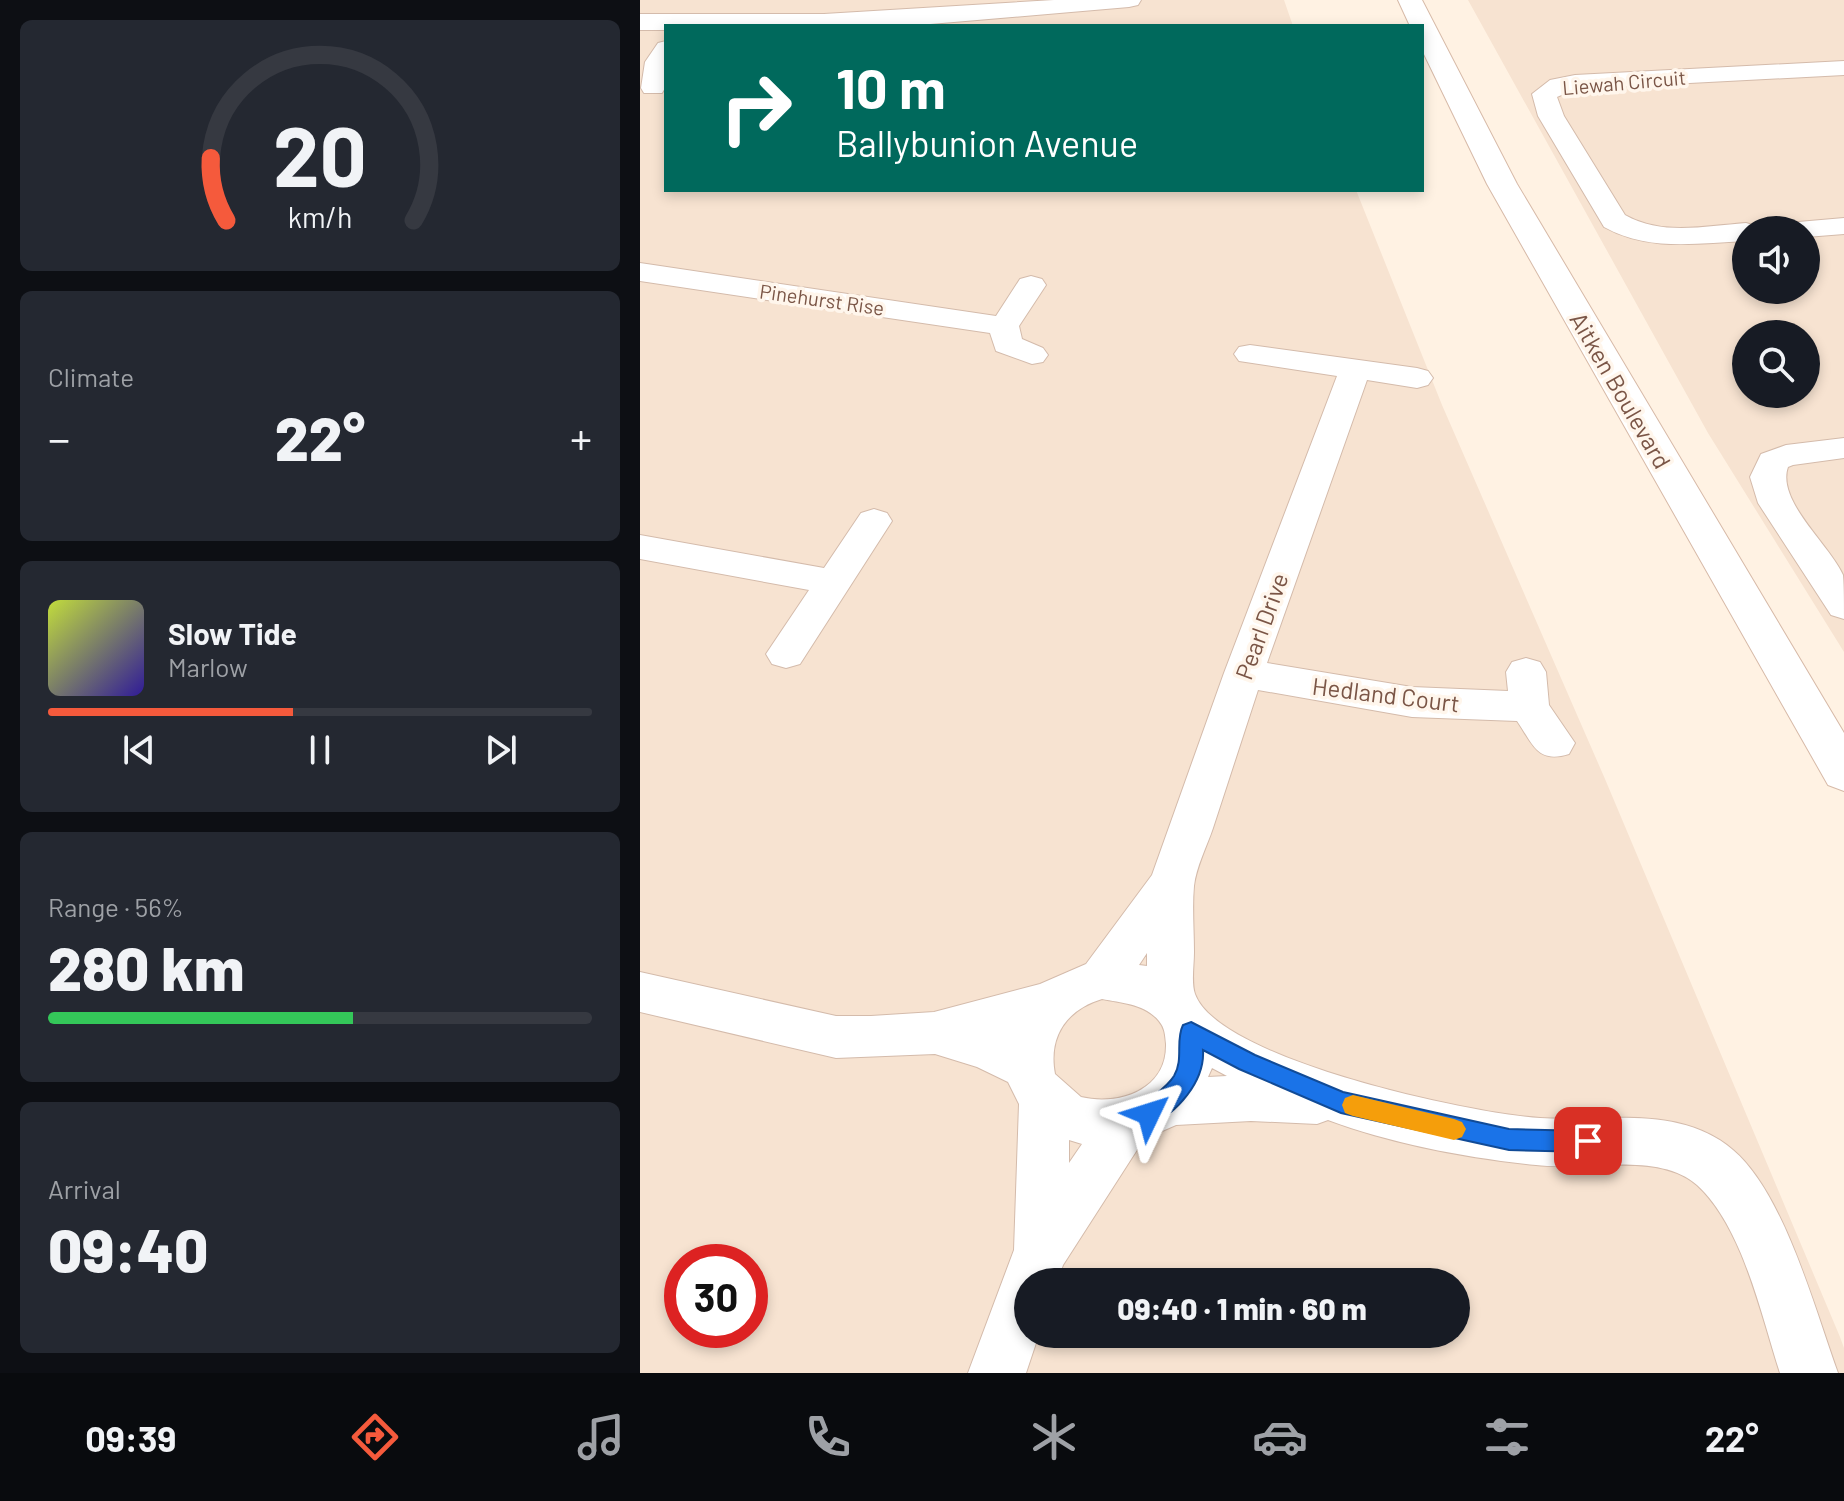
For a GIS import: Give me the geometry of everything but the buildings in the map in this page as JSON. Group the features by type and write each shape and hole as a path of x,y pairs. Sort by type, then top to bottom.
{"main road":[{"path":"878,20 1027,0"},
{"path":"745,24 952,18 1129,0"},
{"name":"Aitken Boulevard","path":"1410,0 1422,24"},
{"path":"1428,36 1435,0"},
{"path":"640,22 669,24"},
{"name":"Aitken Boulevard","path":"1424,28 1502,184 1844,773"}],"street":[{"path":"650,95 657,62 664,51"},
{"name":"Liewah Circuit","path":"1732,233 1658,237 1632,231 1614,221 1551,116 1544,94 1559,85 1575,82 1844,68"},
{"path":"1820,228 1844,226"},
{"name":"Pinehurst Rise","path":"640,272 1004,326"},
{"path":"1031,285 1004,326 1007,344 1032,355"},
{"path":"1250,354 1417,378"},
{"name":"Pearl Drive","path":"1102,979 1172,883 1244,673 1355,370"},
{"path":"1844,448 1786,455 1773,461 1767,477 1776,503 1844,606"},
{"path":"786,654 874,521"},
{"path":"640,547 832,582"},
{"name":"Hedland Court","path":"1244,673 1412,702 1528,689 1554,743"},
{"name":"Pearl Drive","path":"1172,883 1180,1014"},
{"path":"640,992 836,1037 934,1033 1054,1001 1077,987 1102,979 1138,982 1247,1062 1341,1102"},
{"path":"1033,1268 1036,1083 1028,1043 1038,1020 1054,1001"},
{"path":"1036,1268 1147,1112 1184,1081 1193,1056 1180,1014"},
{"path":"934,1033 987,1048 1036,1083 1060,1113 1103,1125 1147,1112 1251,1098 1341,1102 1509,1140 1671,1145 1701,1157 1729,1181 1748,1212 1809,1373"},
{"path":"997,1373 1014,1325"}],"shaded area":[{"path":"640,0 1284,0 1292,24 664,24 664,192 1357,192 1442,405 1605,779 1844,1348 1844,1373 640,1373"},
{"path":"1468,0 1844,0 1844,652 1708,433"}],"slow traffic":[{"path":"1353,1105 1454,1129"}],"route":[{"path":"1149,1114 1167,1102 1184,1081 1193,1056 1191,1032 1247,1062 1341,1102 1509,1140 1588,1141"}]}
